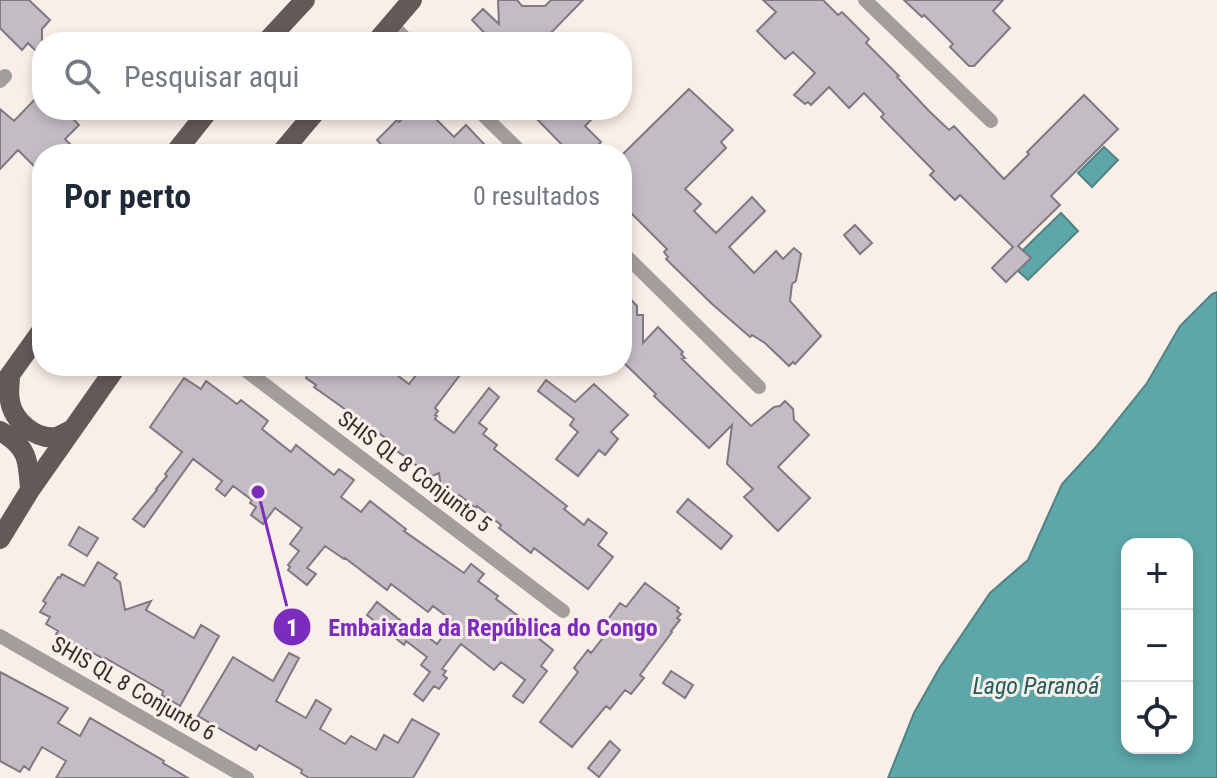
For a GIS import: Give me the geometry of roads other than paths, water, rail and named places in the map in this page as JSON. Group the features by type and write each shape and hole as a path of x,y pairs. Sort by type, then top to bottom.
{"main road":[{"path":"275,32 305,0"},
{"path":"384,32 412,0"},
{"path":"182,144 201,120"},
{"path":"288,144 309,120"},
{"path":"32,344 5,382 13,413 31,430 43,436 57,437 73,429"},
{"path":"0,539 30,490 110,376"},
{"path":"0,431 17,441 24,454 30,490"}],"street":[{"path":"865,0 991,121"},
{"path":"391,24 399,32"},
{"path":"488,120 513,144"},
{"path":"632,262 759,387"},
{"name":"SHIS QL 8 Conjunto 5","path":"253,376 563,611"},
{"name":"SHIS QL 8 Conjunto 6","path":"0,636 247,778"}],"water":[{"path":"1104,147 1118,160 1092,187 1078,173"},
{"path":"1061,213 1078,231 1028,280 1017,270 1030,257 1023,250"},
{"name":"Lago Paranoá","path":"1217,292 1217,778 888,778 914,713 940,667 990,593 1028,560 1062,484 1147,383 1180,326"}],"place":[{"name":"Embaixada da República do Congo","path":"258,492"}]}
